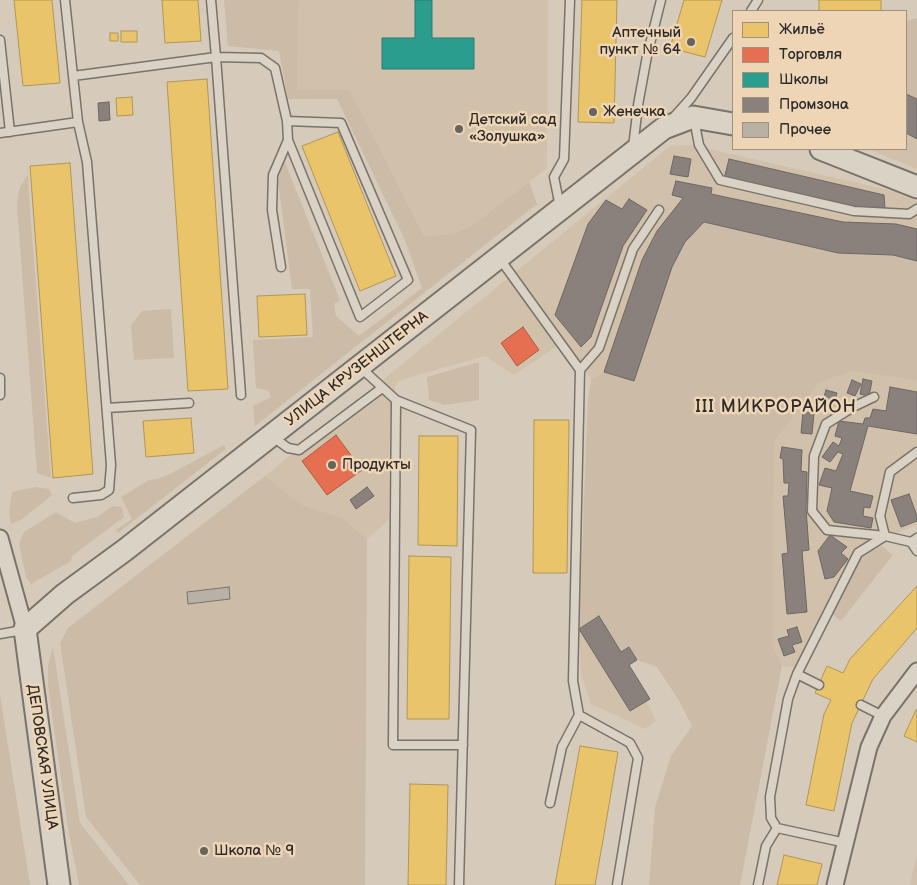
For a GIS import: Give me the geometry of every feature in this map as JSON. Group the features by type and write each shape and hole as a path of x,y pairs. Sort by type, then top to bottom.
{"street":[{"name":"УЛИЦА КРУЗЕНШТЕРНА","path":"25,629 65,594 272,436 664,128 693,117"},
{"path":"693,117 732,124"},
{"path":"826,150 842,153 917,186"},
{"path":"0,538 25,629"},
{"name":"ДЕПОВСКАЯ УЛИЦА","path":"25,629 59,885"},
{"path":"835,885 869,747 883,716 917,670"}],"lane":[{"path":"65,0 78,122 87,162 111,465 109,490 101,495 73,498"},
{"path":"211,0 241,395"},
{"path":"561,209 554,177 564,159 570,0"},
{"path":"632,153 644,72 661,0"},
{"path":"664,128 691,98 732,39"},
{"path":"0,40 10,132"},
{"path":"73,76 216,57 261,58 275,68 287,121 288,140 360,317 408,280 342,123 287,121"},
{"path":"693,117 700,145 720,180 854,211 909,214 917,210"},
{"path":"0,133 78,122"},
{"path":"281,267 272,210 273,175 288,140"},
{"path":"580,370 599,348 633,249 659,210"},
{"path":"499,257 580,370 573,680 580,715 562,747 550,802"},
{"path":"360,367 396,400 471,430 459,885"},
{"path":"0,378 0,391"},
{"path":"272,436 288,448 299,450 382,388"},
{"path":"874,397 852,407 826,424 814,456 812,511 827,530 914,540 917,551"},
{"path":"396,400 393,744 463,745"},
{"path":"106,408 189,403"},
{"path":"885,536 880,516 890,472 917,452"},
{"path":"846,843 777,828 771,818 770,797 788,699 797,674 858,553 885,536"},
{"path":"0,634 25,629"},
{"path":"797,674 819,685"},
{"path":"861,705 883,716"},
{"path":"580,715 630,743 638,758 617,885"},
{"path":"758,885 766,846 777,828"}],"shaded area":[{"path":"224,0 299,0 297,89 350,90 424,236 454,234 474,224 529,182 537,204 255,426 253,406 271,397 269,391 256,388 253,340 313,337 310,289 292,289 278,181 284,160 340,300 334,304 336,316 359,336 422,288 404,238 337,99 288,99 279,51 228,46"},
{"name":"Детский сад «Золушка»","path":"299,0 548,0 547,168 474,224 454,234 424,236 350,90 297,90"},
{"path":"917,18 917,99 907,94 907,21"},
{"path":"907,94 917,99 917,169 870,150 907,150"},
{"path":"692,145 897,192 917,201 917,261 893,255 838,253 704,222 685,242 672,267 634,381 604,372 591,379 565,341 514,375 485,356 397,381 390,413 389,520 367,539 343,518 302,505 265,476 670,146"},
{"path":"28,174 51,478 37,473 17,206 19,189"},
{"path":"704,222 838,253 893,255 917,261 917,381 853,371 820,382 774,442 773,646 782,666 740,885 649,885 655,807 671,756 692,726 678,699 657,667 637,660 629,648 621,652 599,617 579,629 588,399 591,379 604,372 634,380 672,267 685,242"},
{"path":"171,309 174,358 134,360 131,325 142,311"},
{"path":"479,362 479,400 444,405 429,400 427,377"},
{"path":"853,371 917,381 917,525 855,549 795,667 782,666 773,646 774,442 820,382"},
{"path":"224,445 226,449 118,533 116,530 132,519 121,497 149,480 170,474"},
{"path":"265,476 302,505 343,518 367,539 365,885 140,885 86,817 60,643 68,628"},
{"path":"36,487 49,489 52,495 21,520 11,524 9,512 12,492"},
{"path":"112,506 122,507 124,517 72,556 71,561 31,584 26,577 19,544 24,532 56,512 75,523 97,517"},
{"path":"882,546 893,555 841,621 832,614 862,555"},
{"path":"599,616 629,647 637,660 629,665 656,721 645,729 591,704 581,674 579,629"},
{"path":"53,647 80,823 129,885 79,885 68,828 48,686 48,666"},
{"path":"0,695 30,885 0,885"},
{"path":"917,854 917,885 910,885 912,876"}],"building: Жильё":[{"path":"14,0 52,0 60,83 23,86"},
{"path":"162,0 198,0 201,41 165,43"},
{"path":"582,0 617,0 614,123 578,122"},
{"path":"684,0 722,0 705,57 670,48"},
{"path":"819,0 881,0 881,10 819,10"},
{"path":"121,31 137,31 137,42 121,42"},
{"path":"110,33 118,33 118,41 110,41"},
{"path":"207,79 228,389 188,391 167,82"},
{"path":"132,97 133,115 117,116 116,98"},
{"path":"338,132 396,276 360,291 302,146"},
{"path":"70,163 93,474 53,478 30,166"},
{"path":"305,294 307,335 259,337 257,296"},
{"path":"191,418 194,453 146,457 143,421"},
{"path":"534,420 569,420 567,573 533,573"},
{"path":"419,436 458,436 457,546 418,545"},
{"path":"409,556 451,557 449,719 407,719"},
{"path":"917,586 917,628 873,679 852,723 834,811 806,805 824,714 831,700 815,693 827,666 843,673 850,659"},
{"path":"917,710 917,742 904,736"},
{"path":"580,746 618,752 595,885 555,885"},
{"path":"410,784 448,785 446,885 408,885"},
{"path":"784,855 822,864 817,885 777,885"}],"building: Торговля":[{"path":"523,327 539,350 517,366 501,343"},
{"name":"Продукты","path":"336,435 362,470 327,495 302,461"}],"building: Школы":[{"path":"415,0 432,0 432,38 474,38 474,69 382,69 382,38 415,38"}],"building: Промзона":[{"path":"907,94 917,99 917,139 907,134"},
{"path":"109,102 110,120 99,121 98,103"},
{"path":"674,156 691,159 688,177 670,174"},
{"path":"729,159 884,195 885,209 850,209 724,179"},
{"path":"676,181 712,188 711,194 843,222 896,224 917,229 917,261 893,255 838,253 704,222 685,242 672,267 634,381 604,372 642,260 657,231 683,198 672,195"},
{"path":"629,199 647,210 623,246 591,337 581,347 555,315 588,224 606,200 622,209"},
{"path":"863,379 872,381 869,396 860,394"},
{"path":"852,380 861,384 855,396 847,393"},
{"path":"890,387 917,392 917,434 868,426 850,491 873,496 870,508 864,507 863,516 873,518 871,528 834,522 827,511 832,488 819,485 825,468 836,471 843,454 838,452 830,462 822,457 833,442 839,446 842,438 835,436 839,421 863,424 865,418 870,418 873,409 886,411"},
{"path":"826,390 837,393 832,410 821,407"},
{"path":"803,412 814,413 812,434 801,433"},
{"path":"782,447 802,450 801,471 807,472 806,508 809,550 802,551 807,612 787,614 782,554 788,553 783,496 788,496 789,483 784,483 783,459 780,458"},
{"path":"367,487 374,496 356,509 350,500"},
{"path":"909,494 917,521 901,527 891,500"},
{"path":"830,535 847,547 841,553 848,559 834,577 825,579 818,551"},
{"path":"599,616 621,652 629,647 637,660 629,665 650,699 630,711 579,629"},
{"path":"797,627 802,642 792,645 795,652 784,656 778,639 789,636 787,630"}],"building: Прочее":[{"path":"229,587 230,599 188,604 187,592"}],"place":[{"name":"Аптечный пункт № 64","path":"691,42"},
{"name":"Женечка","path":"593,112"},
{"name":"Детский сад «Золушка»","path":"459,129"},
{"name":"Продукты","path":"332,465"},
{"name":"Школа № 9","path":"204,851"}],"district":[{"name":"III МИКРОРАЙОН","path":"776,407"}]}
